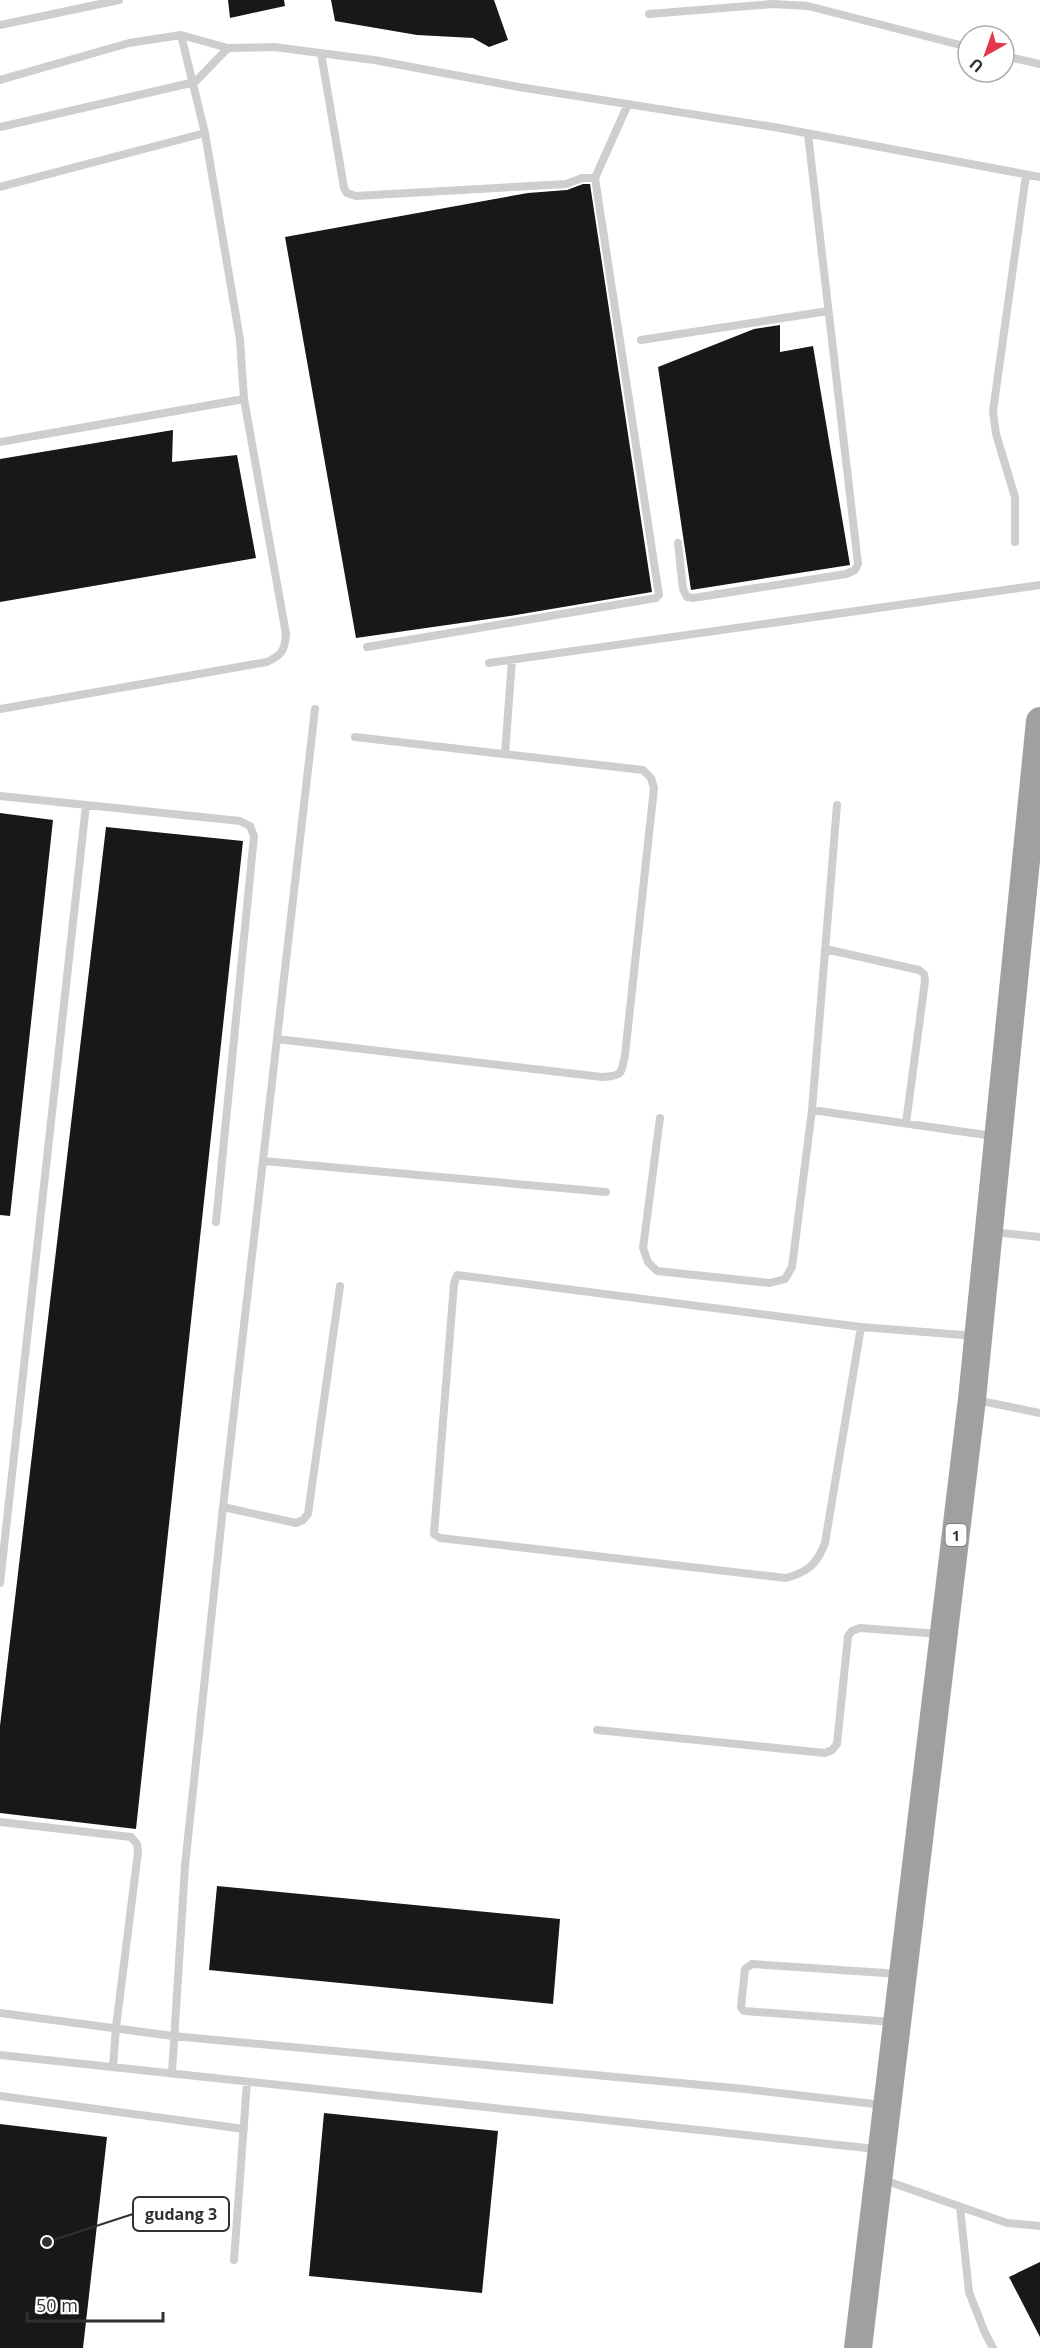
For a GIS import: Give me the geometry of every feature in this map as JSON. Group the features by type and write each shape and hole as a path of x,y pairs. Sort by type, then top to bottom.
{"highway":[{"name":"1","path":"858,2348 972,1399 998,1136 1026,902 1040,721"}],"lane":[{"path":"0,25 119,0"},
{"path":"649,14 773,4 808,6 956,45"},
{"path":"0,709 267,662 278,657 285,649 286,634 243,399 240,340 205,133 195,82 182,34"},
{"path":"0,80 129,43 182,34 228,48 273,47 321,53 808,134 1040,177"},
{"path":"0,127 195,82 228,48"},
{"path":"321,53 344,188 347,193 357,196 566,184 582,178 595,178"},
{"path":"1016,59 1040,64"},
{"path":"367,647 656,598 659,595 595,178 628,104"},
{"path":"0,187 205,133"},
{"path":"678,543 683,589 687,597 693,598 846,574 855,570 858,564 808,134"},
{"path":"1015,542 1015,497 996,434 993,411 1026,175"},
{"path":"641,340 828,311"},
{"path":"0,442 243,399"},
{"path":"489,663 1040,585"},
{"path":"505,754 512,660"},
{"path":"172,2073 185,1866 223,1507 315,709"},
{"path":"277,1039 602,1077 619,1075 625,1055 654,788 651,778 644,770 355,737"},
{"path":"0,796 240,821 250,826 254,836 216,1222"},
{"path":"0,1582 86,805"},
{"path":"660,1118 644,1248 648,1262 657,1270 770,1283 785,1279 792,1267 812,1110 837,805"},
{"path":"825,949 919,970 924,974 925,981 906,1123"},
{"path":"812,1110 998,1136"},
{"path":"263,1161 606,1192"},
{"path":"989,1232 1040,1237"},
{"path":"861,1327 825,1543 819,1559 811,1568 800,1574 786,1578 440,1538 434,1534 454,1284 457,1275 861,1327 978,1336"},
{"path":"223,1507 296,1523 308,1514 340,1286"},
{"path":"972,1399 1040,1413"},
{"path":"597,1730 825,1753 837,1744 848,1636 852,1631 860,1628 944,1634"},
{"path":"0,1822 131,1837 137,1844 138,1852 113,2067"},
{"path":"896,2022 744,2011 741,2007 745,1969 752,1964 902,1974"},
{"path":"0,2013 173,2036 745,2089 886,2106"},
{"path":"0,2055 881,2150"},
{"path":"234,2260 247,2082"},
{"path":"0,2096 244,2129"},
{"path":"878,2178 1006,2223 1040,2226"},
{"path":"960,2207 969,2292 993,2348"}],"building":[{"path":"228,0 284,0 285,6 230,18"},
{"path":"331,0 494,0 508,40 489,47 473,38 417,35 335,21"},
{"path":"590,184 652,592 510,616 356,638 285,237 528,193 567,190"},
{"path":"780,325 780,352 813,346 850,565 691,590 658,367 754,329"},
{"path":"173,430 172,462 237,455 256,558 0,602 0,459"},
{"path":"0,813 53,820 10,1216 0,1215"},
{"path":"106,827 243,841 136,1829 0,1813 0,1726"},
{"path":"217,1886 560,1919 553,2004 209,1970"},
{"path":"324,2113 498,2131 482,2293 309,2276"},
{"path":"0,2124 107,2137 83,2348 0,2348"},
{"path":"1040,2262 1040,2337 1009,2277"}],"place":[{"name":"gudang 3","path":"47,2242"}]}
